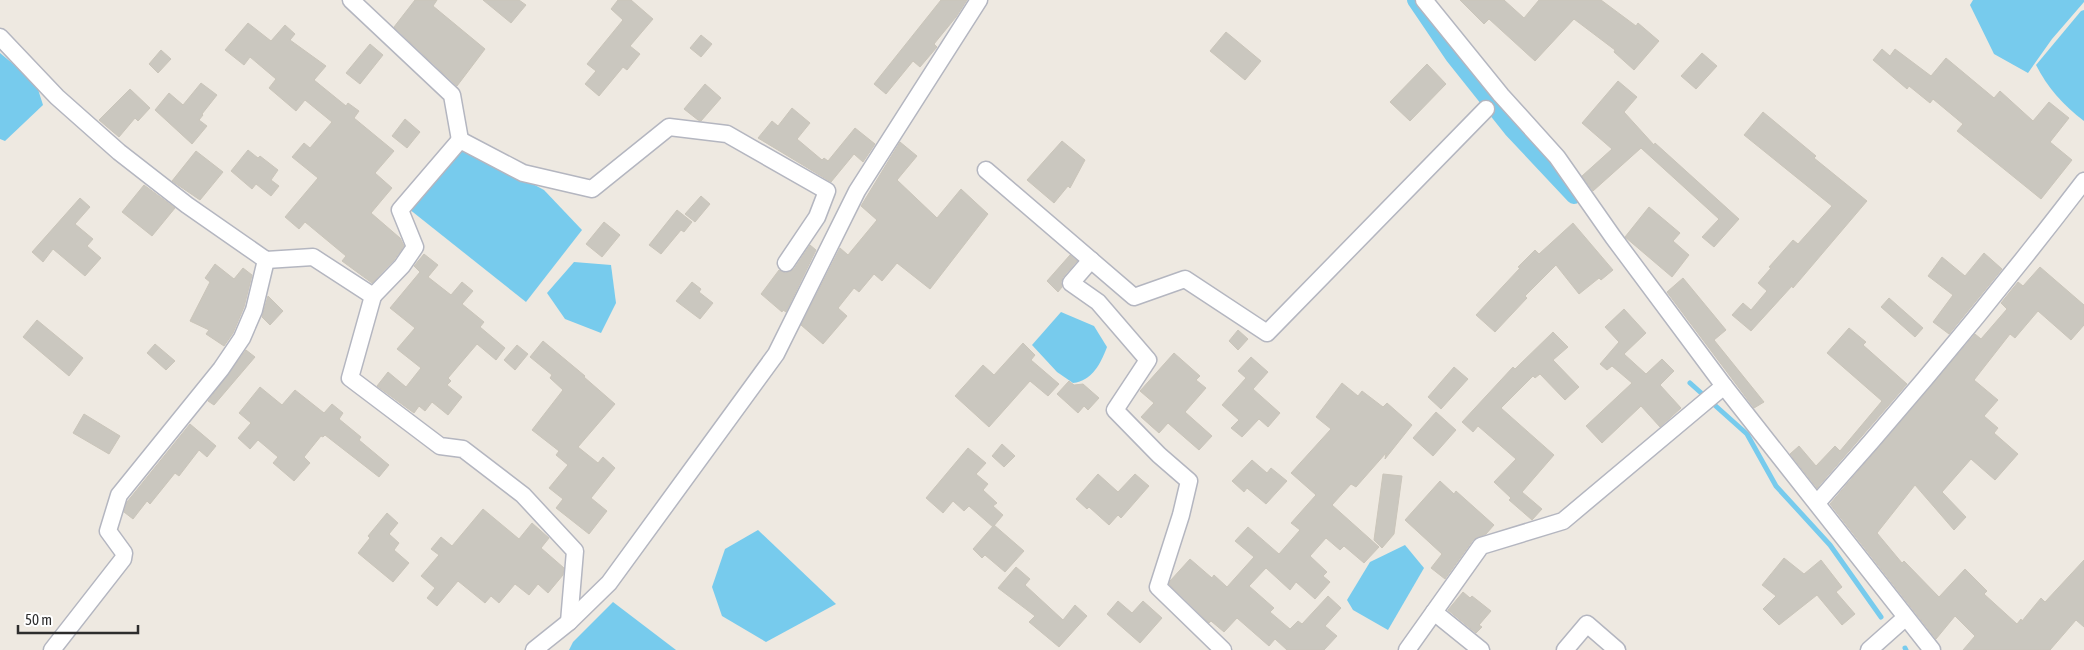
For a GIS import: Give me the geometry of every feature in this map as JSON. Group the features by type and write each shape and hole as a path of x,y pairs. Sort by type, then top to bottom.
{"street":[{"path":"351,0 452,95 460,140"},
{"path":"534,650 569,622 609,583 776,354 857,191 979,0"},
{"path":"1424,0 1501,95 1557,157 1719,390 1817,503 1932,650"},
{"path":"0,37 57,96 119,152 187,205 266,260 313,257 373,296"},
{"path":"986,170 1134,297 1185,280 1267,333 1486,109"},
{"path":"460,140 523,173 592,189 669,127 726,134 827,191 817,217 786,263"},
{"path":"460,140 400,210 415,247 402,266 373,296 350,378 440,446 463,449 501,478 523,495 575,551 569,622"},
{"path":"1817,503 1928,376 2015,271 2084,181"},
{"path":"52,650 123,559 124,552 108,531 119,495 221,369 242,338 254,310 266,260"},
{"path":"1091,260 1071,283 1098,302 1148,360 1115,410 1158,455 1189,481 1181,515 1158,587 1223,650"},
{"path":"1407,650 1481,546 1563,522 1719,390"},
{"path":"1434,612 1481,650"},
{"path":"1874,645 1906,618"},
{"path":"1565,650 1588,624 1617,650"}],"water":[{"path":"1973,0 2084,0 2084,2 2052,39 2028,73 1994,54 1970,5"},
{"path":"2084,10 2084,121 2057,96 2045,81 2036,65 2081,11"},
{"path":"0,53 36,83 43,105 5,141 0,139"},
{"path":"465,147 544,190 582,230 526,302 409,209"},
{"path":"574,262 611,265 616,303 601,333 565,319 547,293"},
{"path":"1061,312 1094,326 1107,347 1099,365 1091,375 1080,382 1073,383 1057,372 1032,345"},
{"path":"758,530 836,604 766,642 722,616 712,587 725,549"},
{"path":"1405,545 1424,568 1388,630 1353,610 1347,600 1370,562"},
{"path":"613,602 676,650 569,650 573,642"}],"building":[{"path":"415,0 437,0 433,6 485,49 457,86 394,27"},
{"path":"483,0 519,0 526,5 511,23"},
{"path":"618,0 631,0 653,19 630,46 640,54 627,70 623,67 599,96 585,84 596,71 587,64 623,20 611,9"},
{"path":"941,0 967,0 934,44 937,47 920,67 913,61 886,94 874,84"},
{"path":"1460,0 1504,0 1524,18 1539,0 1601,0 1636,26 1638,23 1659,41 1634,70 1614,52 1615,50 1574,19 1535,61 1489,19 1484,24"},
{"path":"248,23 271,41 285,25 295,34 290,40 326,66 314,80 346,106 348,103 359,111 354,118 394,151 375,173 392,188 371,213 400,238 404,246 394,260 372,283 342,261 346,256 305,222 299,229 285,217 318,178 292,157 304,143 310,148 332,122 305,100 296,111 269,88 276,79 250,57 244,65 225,50"},
{"path":"1226,32 1261,61 1245,80 1210,51"},
{"path":"701,35 712,44 701,57 690,48"},
{"path":"370,44 383,55 360,84 346,73"},
{"path":"1882,49 1890,56 1895,49 1931,76 1946,58 1994,98 2000,91 2033,121 2049,102 2069,118 2050,142 2072,160 2041,199 1957,131 1963,124 1933,99 1930,103 1909,86 1907,89 1873,60"},
{"path":"161,50 171,59 158,73 149,64"},
{"path":"1702,53 1717,66 1696,89 1681,76"},
{"path":"1427,64 1446,84 1410,121 1390,102"},
{"path":"1618,81 1637,97 1624,112 1654,145 1655,143 1739,219 1714,247 1702,237 1719,219 1641,148 1593,191 1582,176 1612,149 1582,123"},
{"path":"201,83 217,95 199,120 207,126 192,144 155,110 169,93 183,105"},
{"path":"705,84 721,98 701,121 684,109"},
{"path":"130,89 150,108 138,121 135,118 119,137 99,120"},
{"path":"792,108 810,123 797,139 822,160 824,158 828,161 855,128 875,144 863,162 854,154 831,182 758,138 772,121 778,126"},
{"path":"1763,112 1816,156 1814,158 1867,201 1793,288 1792,286 1751,331 1732,315 1743,303 1751,310 1767,291 1758,283 1771,268 1769,267 1793,240 1798,244 1832,206 1744,135"},
{"path":"405,119 420,132 407,148 392,136"},
{"path":"1062,141 1085,160 1070,188 1068,186 1054,203 1027,180"},
{"path":"900,142 917,156 897,180 937,218 961,189 988,214 930,289 897,263 882,281 874,274 859,292 854,288 838,308 847,316 823,344 801,325 840,248 848,255 877,220 861,206"},
{"path":"248,150 258,158 260,156 278,170 271,180 279,186 271,196 256,184 252,189 231,171"},
{"path":"196,151 223,172 200,200 172,181"},
{"path":"144,185 175,208 152,236 122,212"},
{"path":"701,196 710,204 695,222 685,214"},
{"path":"80,198 90,207 75,224 93,239 87,246 101,258 85,276 53,249 43,262 32,252"},
{"path":"1649,207 1680,233 1673,241 1689,255 1672,277 1625,237"},
{"path":"677,210 692,222 684,232 681,230 661,254 649,245"},
{"path":"604,222 620,235 602,257 586,244"},
{"path":"1573,223 1613,270 1601,280 1599,278 1579,294 1556,265 1525,296 1527,298 1495,332 1476,315 1535,250 1539,254"},
{"path":"810,245 816,250 786,312 783,310 782,312 761,294 779,270 786,273 794,269"},
{"path":"1984,253 2002,269 1949,334 1933,322 1953,295 1928,276 1942,257 1965,276"},
{"path":"424,254 438,265 428,277 451,295 462,282 473,291 462,304 484,322 480,327 505,348 496,360 477,344 448,378 451,381 447,385 462,397 448,415 432,402 425,411 419,406 414,413 377,386 388,372 406,387 421,368 397,349 415,328 390,308 420,272 414,266"},
{"path":"1070,255 1077,261 1063,277 1062,287 1058,292 1047,281"},
{"path":"215,264 234,279 243,268 252,275 244,307 233,333 224,346 206,334 209,330 190,321 210,282 205,278"},
{"path":"2040,267 2084,305 2084,325 2071,340 2038,311 2015,338 2010,334 1974,380 1998,400 1984,416 1998,428 1994,433 2018,454 1995,480 1971,459 1942,492 1966,517 1954,530 1915,485 1877,533 1902,563 1904,561 1939,597 1965,569 1987,591 1984,594 2017,624 2021,619 2022,621 2041,598 2045,602 2084,560 2084,627 2076,620 2050,650 1963,650 1975,636 1955,616 1936,639 1830,504 1975,334 1981,339 2007,309 2001,303 2018,282 2023,286"},
{"path":"1683,278 1726,330 1714,340 1764,402 1754,408 1667,292"},
{"path":"692,282 701,289 699,292 713,303 700,319 676,301"},
{"path":"268,296 283,311 270,325 262,317"},
{"path":"1889,298 1923,328 1915,337 1881,307"},
{"path":"1624,309 1646,333 1624,354 1646,374 1662,359 1674,371 1660,385 1681,408 1660,427 1641,406 1602,443 1586,426 1632,383 1612,366 1607,370 1600,364 1619,342 1605,327"},
{"path":"37,320 83,358 69,376 23,337"},
{"path":"1849,328 1866,342 1863,345 1907,384 1817,488 1790,454 1799,446 1816,466 1835,446 1840,451 1882,401 1827,353"},
{"path":"1238,330 1248,339 1238,350 1229,341"},
{"path":"1553,332 1568,347 1553,360 1579,387 1565,400 1540,374 1535,378 1533,376 1501,408 1554,455 1522,492 1542,509 1532,520 1509,500 1511,498 1494,482 1516,459 1478,426 1473,432 1462,422 1513,367 1515,369"},
{"path":"543,341 615,404 578,447 598,463 603,457 615,468 591,498 607,511 589,534 556,508 563,499 549,488 568,465 556,455 559,451 532,430 563,390 550,378 552,375 530,357"},
{"path":"1023,343 1035,355 1031,360 1059,384 1048,396 1030,381 989,427 955,396 983,365 994,375"},
{"path":"155,344 175,361 166,370 147,353"},
{"path":"517,345 528,354 515,370 504,360"},
{"path":"246,350 255,357 214,405 208,401"},
{"path":"1174,353 1200,376 1196,380 1206,388 1185,412 1212,436 1199,450 1168,423 1159,433 1141,417 1154,403 1140,391"},
{"path":"1251,357 1268,372 1253,389 1280,413 1268,427 1259,419 1242,437 1231,428 1239,420 1222,405 1246,378 1238,371"},
{"path":"1454,367 1468,379 1441,409 1428,397"},
{"path":"1069,381 1074,385 1083,384 1099,398 1088,410 1084,406 1078,413 1057,394"},
{"path":"1342,383 1358,396 1362,391 1383,407 1387,403 1412,425 1385,459 1386,453 1356,487 1351,484 1332,505 1379,547 1364,563 1344,546 1340,550 1326,538 1310,556 1327,572 1323,576 1330,582 1315,599 1296,582 1290,590 1266,568 1249,586 1274,608 1270,612 1290,629 1298,621 1302,624 1328,596 1341,608 1325,626 1337,636 1324,650 1287,650 1275,639 1269,646 1237,618 1224,632 1211,621 1209,623 1169,584 1170,581 1190,559 1212,578 1214,575 1227,587 1254,557 1235,541 1248,527 1279,554 1300,530 1291,523 1316,495 1291,473 1331,429 1316,417"},
{"path":"260,387 282,405 295,390 324,413 332,404 343,413 339,419 361,437 359,440 389,465 379,477 325,435 321,436 304,457 310,463 294,481 273,463 278,457 258,440 250,449 238,438 251,423 239,413"},
{"path":"1436,412 1456,430 1433,456 1413,438"},
{"path":"84,414 120,436 109,454 73,433"},
{"path":"190,424 216,446 207,457 199,450 179,476 175,473 150,504 147,501 133,519 124,512 127,502"},
{"path":"1002,444 1015,456 1004,467 992,456"},
{"path":"968,448 986,463 976,474 988,484 983,490 997,503 993,506 1003,515 993,527 969,506 964,511 953,501 943,513 926,498"},
{"path":"1252,460 1267,473 1271,468 1287,481 1266,504 1247,488 1244,492 1232,481"},
{"path":"1098,474 1118,492 1135,474 1149,486 1121,518 1118,515 1109,525 1089,507 1087,509 1076,499"},
{"path":"1383,474 1402,476 1394,534 1382,548 1374,540"},
{"path":"1440,481 1454,494 1456,491 1494,525 1486,534 1473,540 1445,579 1431,568 1442,554 1405,520"},
{"path":"483,509 519,539 532,523 549,538 541,548 564,568 563,575 548,593 538,584 529,595 515,584 499,603 491,596 485,603 458,581 437,606 427,598 435,588 421,576 439,555 431,549 441,537 452,546"},
{"path":"387,513 398,523 389,534 399,543 394,550 409,563 393,582 358,553 370,538 368,536"},
{"path":"994,525 1024,551 1005,572 985,555 982,558 973,549"},
{"path":"1784,558 1804,574 1821,560 1842,587 1836,592 1855,614 1842,625 1817,595 1779,625 1763,609 1776,596 1762,585"},
{"path":"1016,567 1030,579 1025,585 1063,620 1075,605 1087,616 1059,647 1029,622 1035,616 998,588"},
{"path":"1463,592 1470,598 1472,596 1491,611 1479,625 1482,627 1476,633 1448,610"},
{"path":"1118,601 1132,613 1143,601 1162,618 1140,643 1107,614"}],"waterway":[{"path":"1415,0 1453,56 1512,130 1574,196"},
{"path":"1690,383 1747,434 1776,486 1830,545 1881,617"}]}
